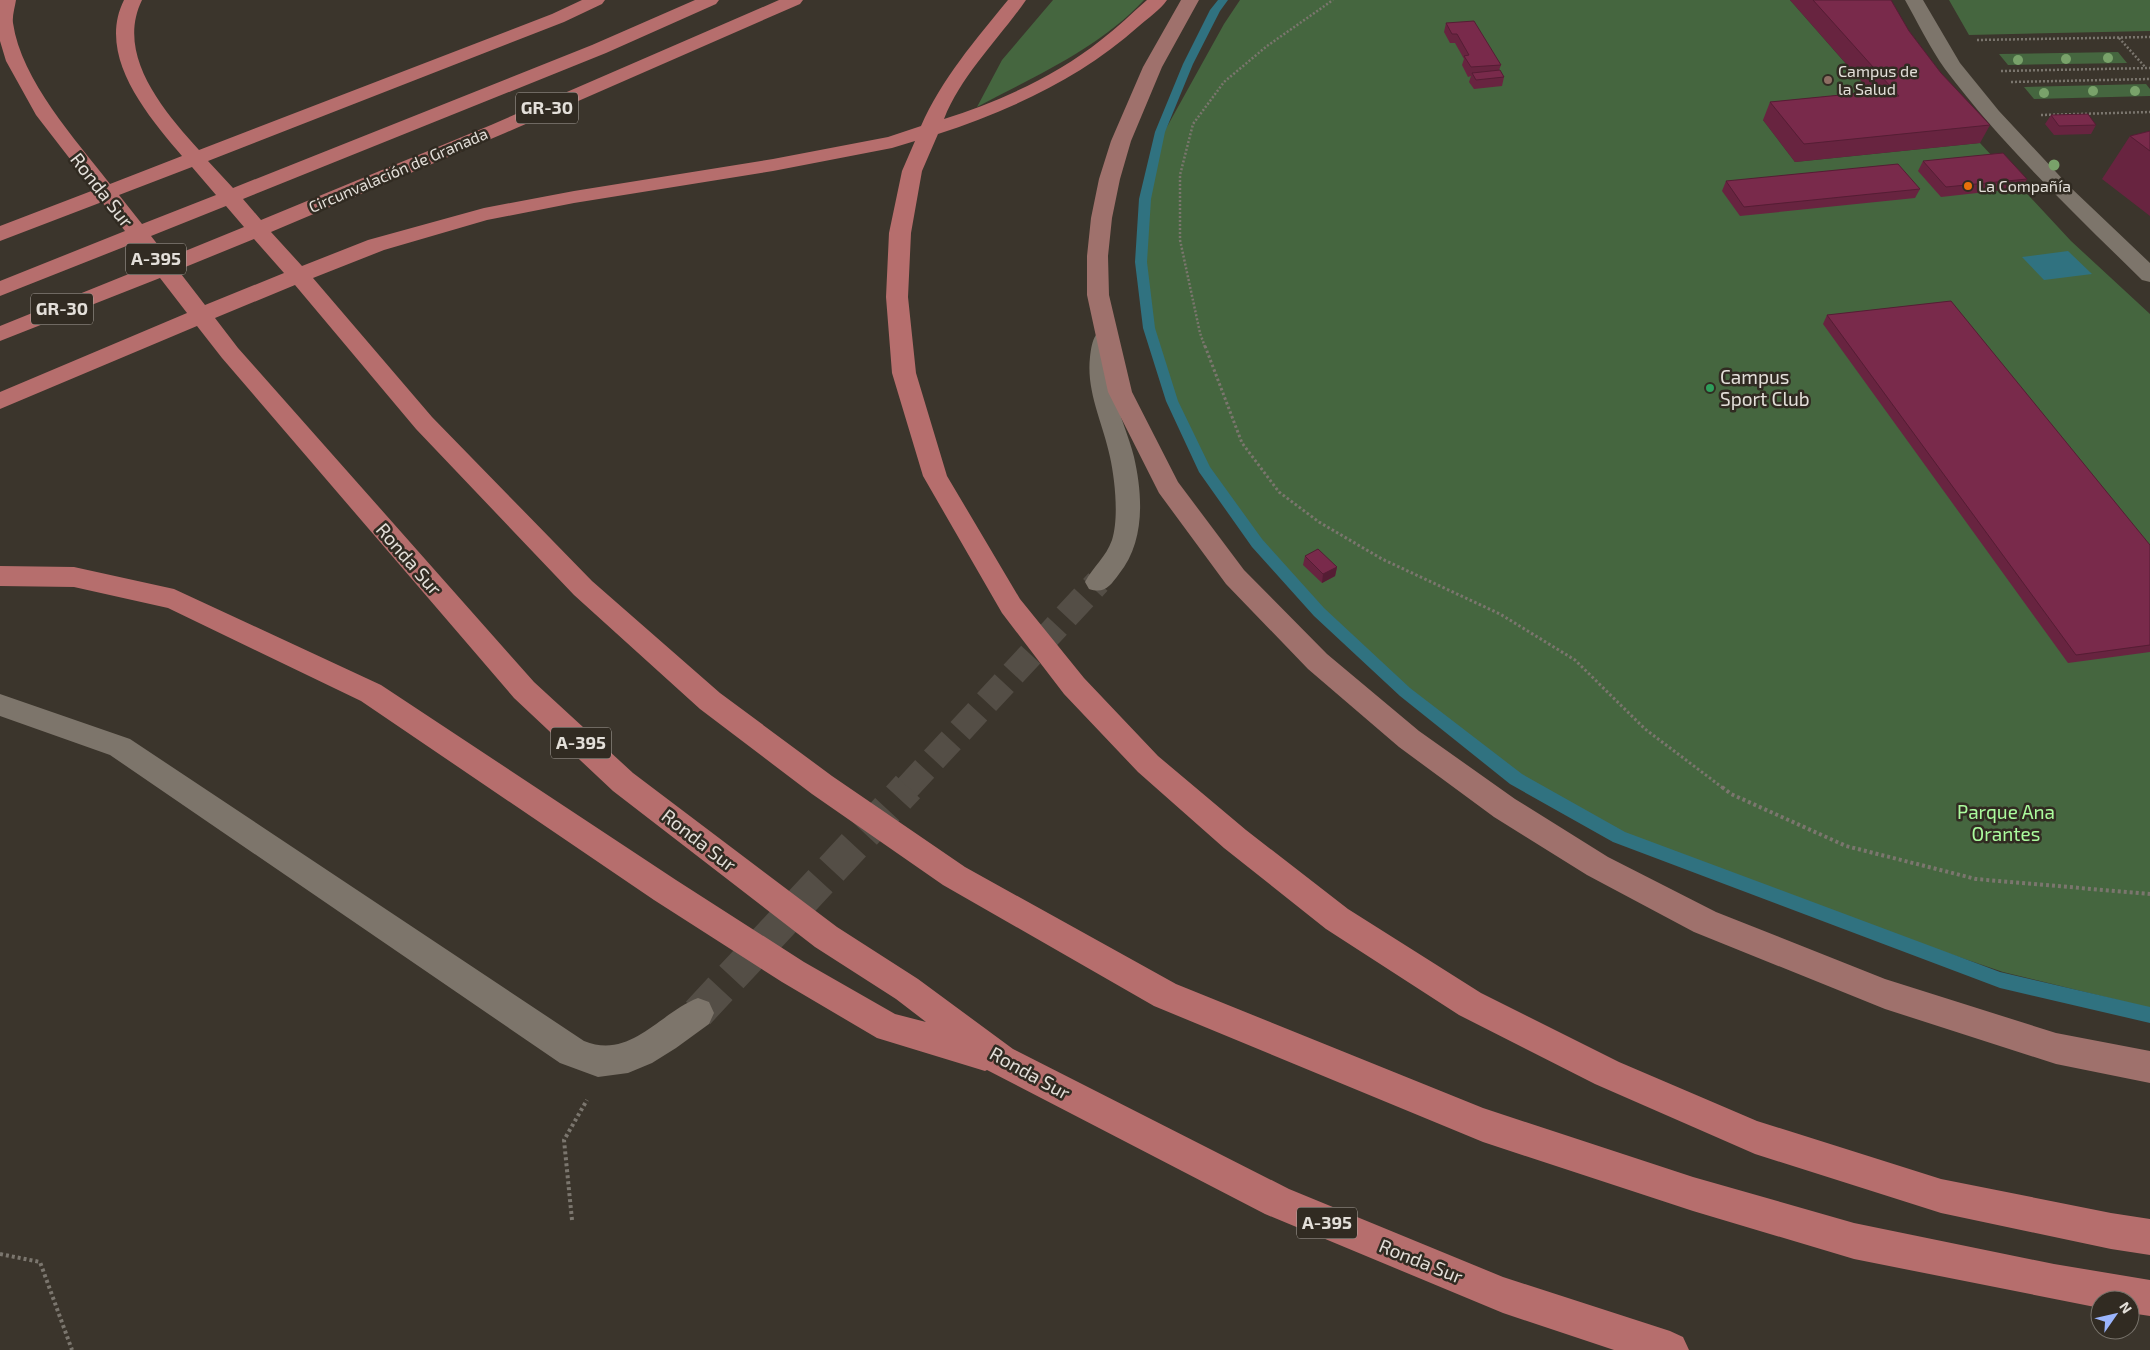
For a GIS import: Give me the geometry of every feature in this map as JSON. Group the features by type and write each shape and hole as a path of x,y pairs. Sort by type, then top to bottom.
{"highway":[{"name":"Ronda Sur","path":"8,0 4,22 15,61 46,116 82,165 230,353 524,690 616,775 826,937 907,989 1000,1060 1276,1202 1503,1295 1670,1350"},
{"path":"133,0 124,37 132,70 147,97 171,131 328,309 424,423 583,588 710,701 822,785 954,876 1165,995 1483,1125 1693,1194 1854,1240 2054,1282 2150,1298"},
{"path":"0,234 558,18 596,0"},
{"name":"Circunvalación de Granada","path":"0,289 599,49 710,0"},
{"name":"Circunvalación de Granada","path":"0,334 308,209 626,74 794,0"},
{"path":"1017,0 979,47 939,107 912,171 900,233 897,297 904,373 935,476 1011,606 1074,686 1148,764 1228,833 1337,919 1470,1004 1616,1076 1755,1137 1941,1196 2111,1231 2150,1237"},
{"path":"0,401 254,292 376,246 484,214 574,197 773,165 892,142 979,114 1056,78 1100,50 1158,0"},
{"path":"0,576 74,577 174,599 371,693 665,890 810,982 888,1027 1000,1060"}],"main road":[{"path":"1190,0 1157,58 1110,174 1100,222 1097,256 1098,294 1104,340 1123,400 1152,461 1178,502 1212,548 1275,621 1332,676 1461,778 1574,853 1685,913 1791,958 1937,1013 2072,1052 2150,1067"}],"street":[{"path":"1914,0 1952,65 1992,115 2063,191 2150,275"},
{"path":"1098,582 1116,560 1125,539 1128,504 1122,457 1104,398 1100,372 1104,340"},
{"path":"0,705 120,747 572,1052 600,1062 628,1056 660,1042 698,1013"}],"path":[{"path":"1333,0 1267,46 1224,82 1193,124 1180,174 1180,240 1200,333 1242,443 1279,492 1319,522 1382,560 1500,614 1575,660 1645,729 1731,794 1846,846 1976,879 2150,894"},
{"path":"1968,40 2150,37"},
{"path":"2118,38 2146,68"},
{"path":"1999,71 2150,68"},
{"path":"2007,82 2150,79"},
{"path":"2035,115 2150,112"},
{"path":"572,1220 564,1140 594,1089 600,1062"},
{"path":"0,1254 40,1262 72,1350"}],"green space":[{"path":"1053,0 1144,0 1107,33 1086,47 977,107 1002,60"},
{"name":"Campus Sport Club","path":"1240,0 1790,0 1890,114 1763,120 1795,162 1980,143 2071,241 2150,314 2150,1008 2003,972 1862,924 1639,840 1545,792 1472,743 1398,680 1325,613 1261,541 1207,469 1173,400 1152,328 1145,262 1148,202 1163,134 1224,24"},
{"path":"1949,0 2150,0 2150,31 1969,35"},
{"path":"2118,52 2127,63 2008,65 1999,54"},
{"path":"2146,84 2150,89 2150,96 2034,99 2024,87"}],"water":[{"path":"2068,251 2092,274 2044,280 2022,257"}],"building":[{"path":"1813,0 1891,0 1909,31 1941,73 1990,125 1804,144 1770,102 1881,91 1887,97 1899,96"},
{"path":"1474,21 1501,65 1471,67 1464,56 1469,55 1457,34 1452,34 1446,23"},
{"path":"1500,70 1504,77 1476,80 1472,73"},
{"path":"2088,114 2096,125 2059,126 2051,115"},
{"path":"2150,131 2150,151 2130,136"},
{"path":"2003,153 2027,179 1946,187 1923,161"},
{"path":"1898,164 1920,189 1744,207 1726,181"},
{"path":"1951,301 2150,545 2150,645 2076,655 1827,315"},
{"path":"1318,549 1337,567 1323,574 1305,556"}],"waterway":[{"path":"1223,0 1215,10 1188,64 1160,132 1145,199 1141,262 1149,328 1172,401 1204,469 1257,543 1319,612 1405,692 1516,779 1619,837 2000,980 2150,1015"}],"tunnel":[{"path":"907,788 1098,582"},
{"path":"698,1013 908,787"}],"place":[{"name":"Campus de la Salud","path":"1828,80"},
{"name":"La Compañía","path":"1968,186"},
{"name":"Campus Sport Club","path":"1710,388"}],"park label":[{"name":"Parque Ana Orantes","path":"2006,823"}]}
